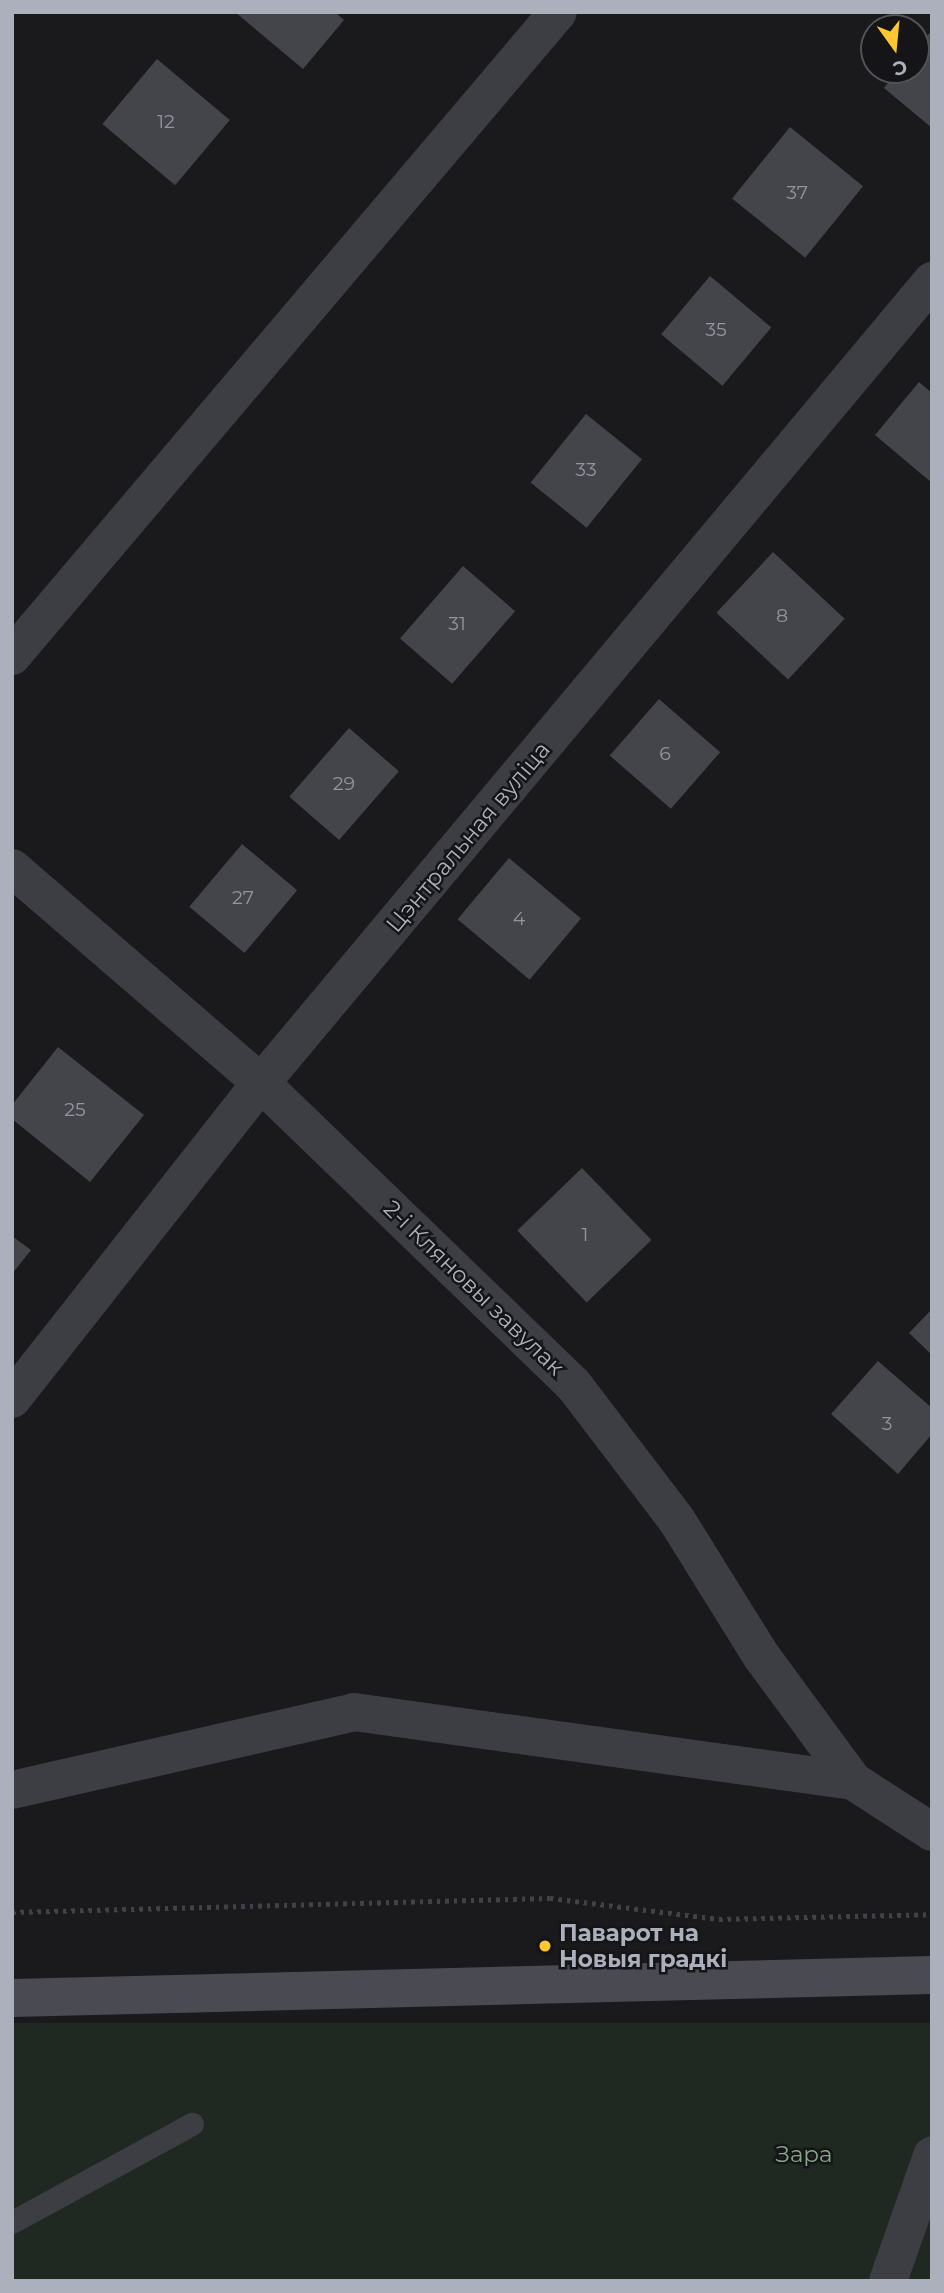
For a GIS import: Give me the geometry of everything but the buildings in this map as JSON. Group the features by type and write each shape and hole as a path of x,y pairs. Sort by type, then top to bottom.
{"main road":[{"path":"12,1998 932,1975"}],"street":[{"path":"12,656 558,12"},
{"name":"Цэнтральная вуліца","path":"12,1399 261,1083 932,281"},
{"name":"2-і Кляновы завулак","path":"12,868 261,1083 573,1384 676,1520 762,1657 853,1781"},
{"path":"12,1790 354,1712 853,1781 932,1832"},
{"path":"888,2281 932,2155"}],"lane":[{"path":"12,2222 192,2124"}],"path":[{"path":"12,1912 550,1898 719,1919 932,1914"}],"green space":[{"name":"Зара","path":"12,2023 932,2023 932,2281 12,2281"}],"place":[{"name":"Паварот на Новыя градкі","path":"545,1946"}]}
